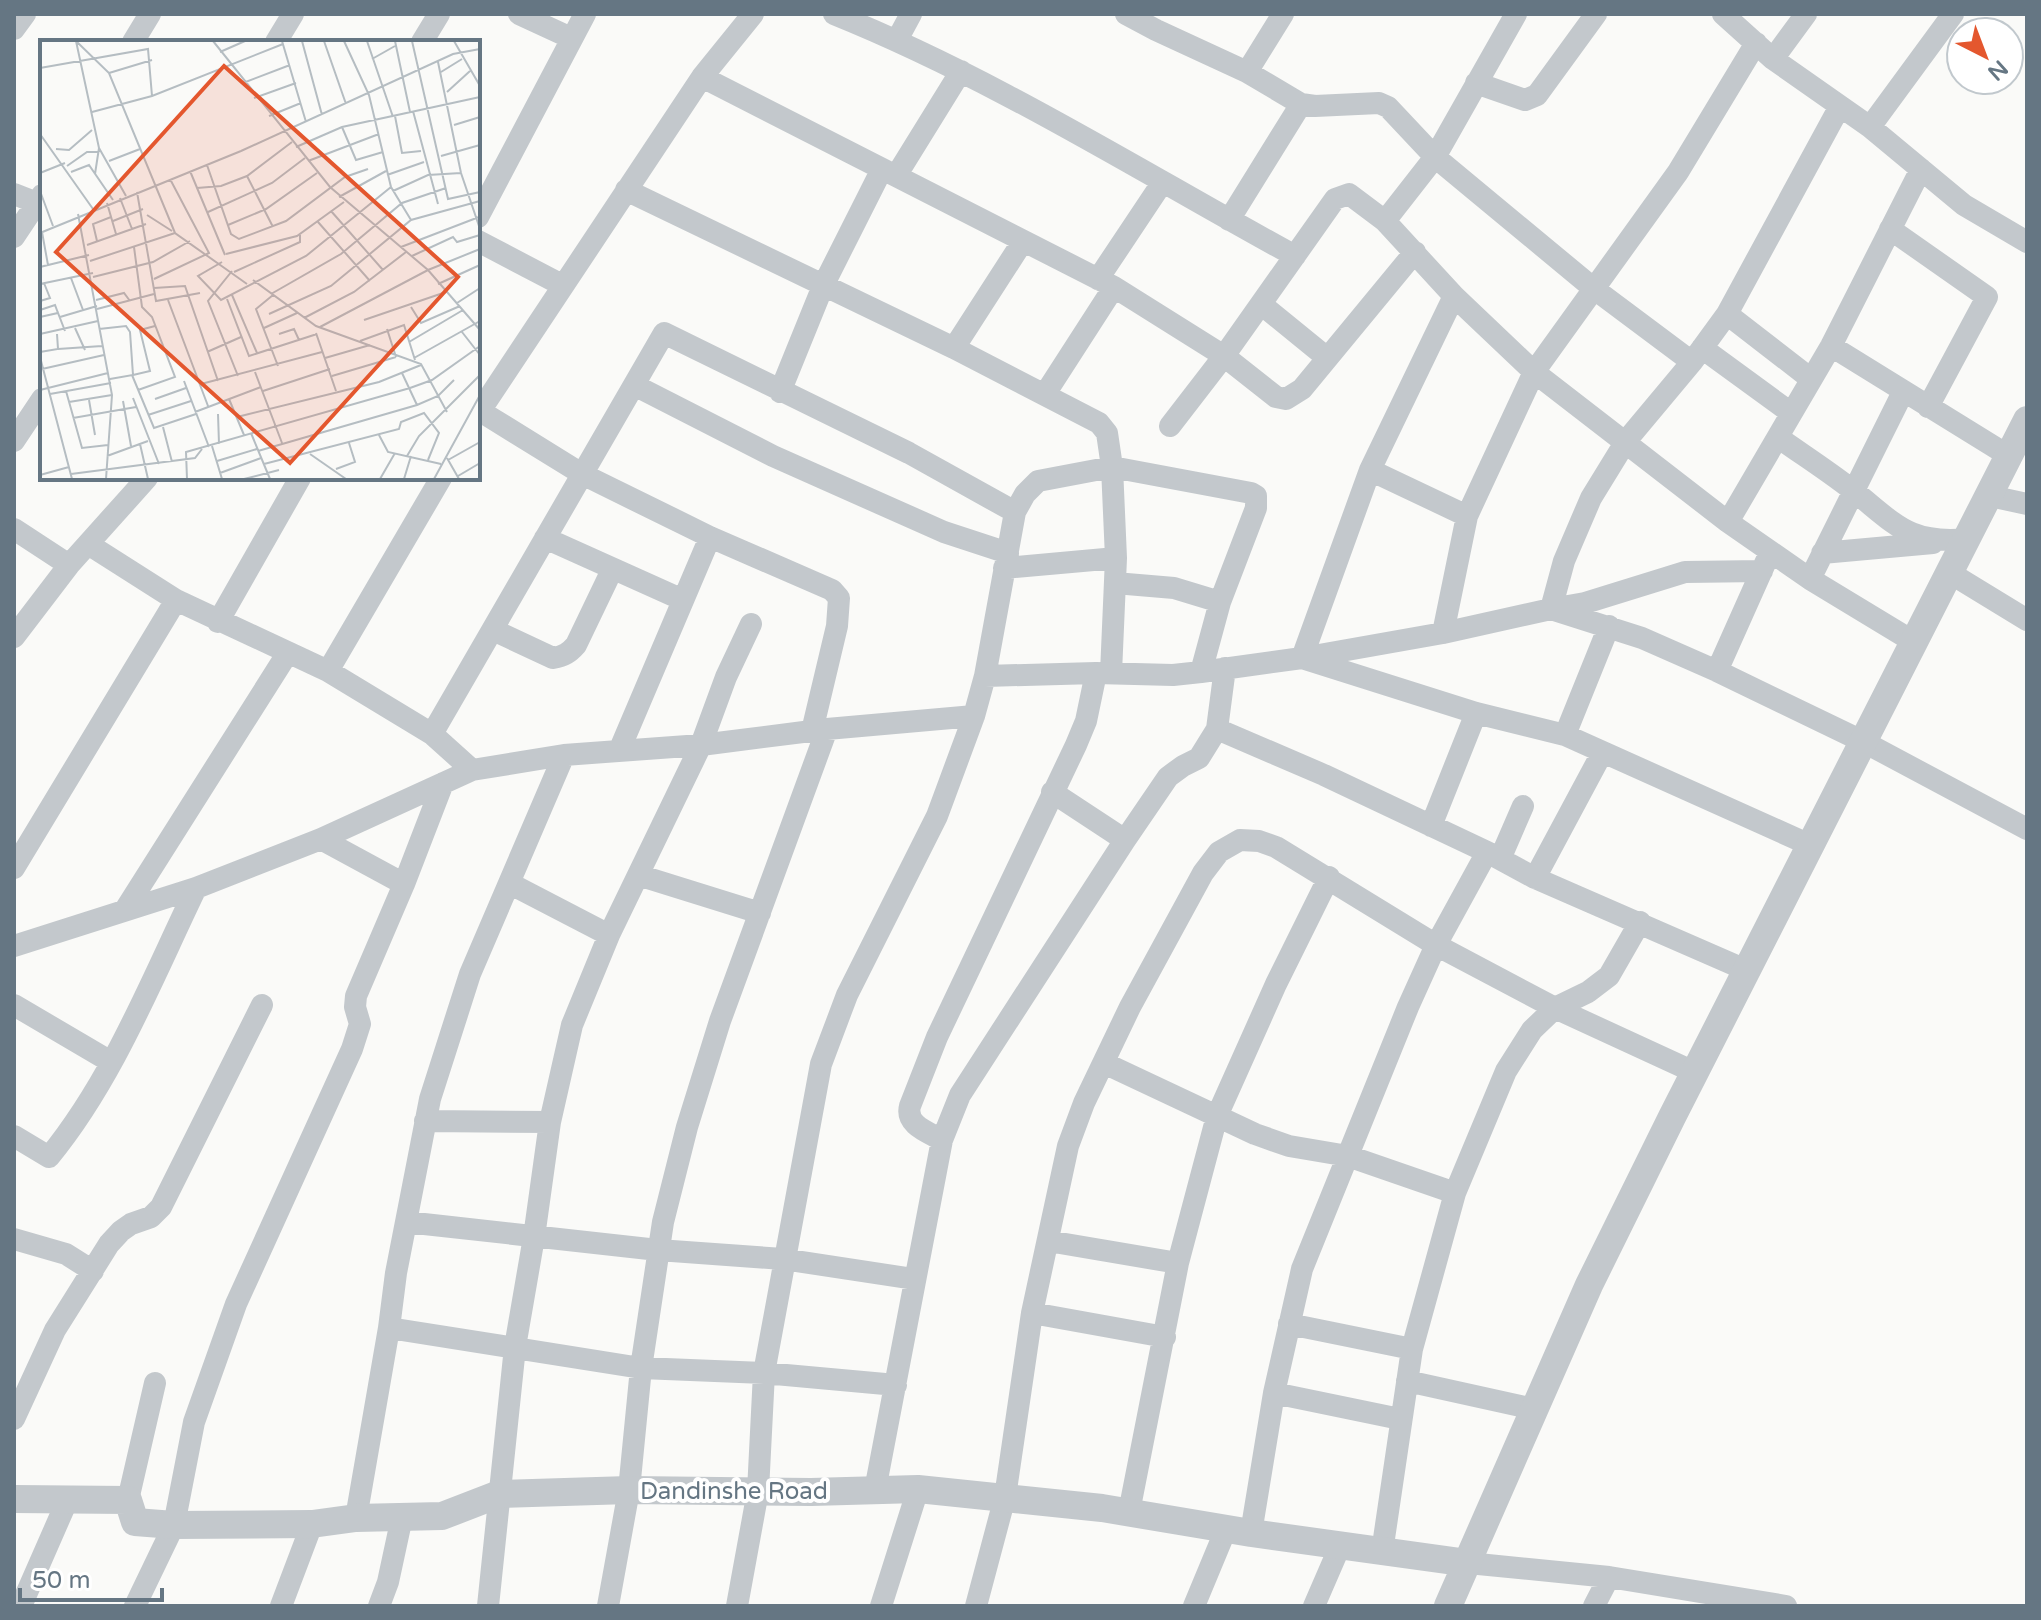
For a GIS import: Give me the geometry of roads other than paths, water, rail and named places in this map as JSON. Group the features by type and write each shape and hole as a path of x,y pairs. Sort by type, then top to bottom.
{"street":[{"path":"14,29 25,14"},
{"path":"134,40 150,14"},
{"path":"277,40 293,14"},
{"path":"423,40 439,14"},
{"path":"519,14 571,38"},
{"path":"480,213 585,14"},
{"path":"480,411 702,77 753,14"},
{"path":"834,14 961,71 1295,256"},
{"path":"897,40 911,14"},
{"path":"1126,14 1160,22 1301,104 1379,103 1400,117 1435,157 1593,288 1791,413"},
{"path":"1247,72 1283,14"},
{"path":"1385,221 1435,157 1516,14"},
{"path":"1476,83 1525,100 1531,99 1596,14"},
{"path":"1723,14 1773,59 1870,127 1964,205 2027,242"},
{"path":"1773,59 1806,14"},
{"path":"1870,127 1953,14"},
{"path":"1443,633 1467,516 1534,372 1678,172 1756,43"},
{"path":"780,392 823,286 889,172 961,71"},
{"path":"702,77 1106,283 1224,356 1276,397 1286,399 1302,389 1415,252"},
{"path":"1229,220 1301,104"},
{"path":"1551,609 1564,561 1591,498 1626,441 1727,314 1840,106"},
{"path":"1728,522 1831,346 1921,169"},
{"path":"1045,394 1162,183"},
{"path":"626,190 954,348 1099,423 1107,433 1112,467 1116,558 1104,673 1086,721 937,1037 910,1106 910,1121 942,1140"},
{"path":"14,194 40,199 14,237"},
{"path":"1170,426 1224,356 1335,199 1342,195 1356,198 1385,221 1454,296 1534,372 1728,522 1766,561 1810,579 1914,642"},
{"path":"1890,229 1987,297 1928,407"},
{"path":"954,348 1023,241"},
{"path":"480,242 562,285"},
{"path":"1299,653 1370,470 1454,296"},
{"path":"1261,304 1326,357"},
{"path":"1727,314 1811,379"},
{"path":"432,734 664,333 909,453 1015,512"},
{"path":"1831,346 2009,456"},
{"path":"634,385 773,456 1006,560 1116,558"},
{"path":"1810,579 1903,392"},
{"path":"14,441 40,402"},
{"path":"480,414 582,474 710,537 832,590 839,598 819,730 687,1127 658,1250 641,1368 629,1490 608,1606"},
{"path":"1448,1606 1589,1285 1694,1072 1950,573 1955,540 1990,496 2027,420"},
{"path":"1779,438 1853,490 1892,524 1920,537 1955,540"},
{"path":"737,1606 758,1491 764,1373 821,1064 847,995 937,816 974,716 985,676 1015,512 1025,494 1038,481 1112,467 1256,496 1256,508 1220,602 1201,672"},
{"path":"1370,470 1467,516"},
{"path":"14,637 69,565 145,480"},
{"path":"218,622 299,480"},
{"path":"328,671 440,480"},
{"path":"1990,496 2027,504"},
{"path":"14,529 69,565"},
{"path":"619,751 710,537"},
{"path":"545,538 683,600"},
{"path":"1822,553 1847,553 1955,540"},
{"path":"88,544 176,600 328,671 432,734 472,770"},
{"path":"985,676 1173,675 1201,672 1299,653 1443,633 1585,603 1685,572 1766,561"},
{"path":"1717,671 1766,561"},
{"path":"493,630 553,658 562,657 576,645 612,570"},
{"path":"1950,573 2027,620"},
{"path":"1115,583 1174,588 1220,602"},
{"path":"14,868 176,600"},
{"path":"1551,609 1609,626 1717,671 1862,741 2027,829"},
{"path":"488,1606 515,1347 550,1122 572,1025 609,935 701,745 726,677 751,624"},
{"path":"1565,735 1609,626"},
{"path":"1299,653 1476,713 1565,735 1810,845"},
{"path":"125,910 287,654"},
{"path":"875,1490 942,1140 960,1095 1168,777 1199,758 1217,729 1225,668"},
{"path":"1431,826 1476,713"},
{"path":"14,946 196,888 321,839 472,770 564,755 701,745 819,730 974,716"},
{"path":"1217,729 1324,775 1535,878 1746,970"},
{"path":"1535,878 1602,753"},
{"path":"356,1518 396,1273 425,1121 441,1061 470,974 564,755"},
{"path":"135,1606 174,1525 194,1422 236,1304 352,1049 360,1024 355,1007 356,996 443,783"},
{"path":"1052,792 1125,840"},
{"path":"1194,1606 1239,1531 1302,1269 1408,1007 1436,945 1523,806"},
{"path":"321,839 404,884"},
{"path":"976,1606 1005,1497 1032,1313 1068,1146 1130,1007 1219,852 1240,840 1259,841 1276,847 1436,945 1555,1008 1694,1072"},
{"path":"638,875 760,913"},
{"path":"1129,1512 1178,1263 1217,1116 1276,984 1329,877"},
{"path":"509,883 609,935"},
{"path":"14,1136 49,1157 70,1131 111,1062 196,888"},
{"path":"1382,1552 1412,1349 1455,1193 1506,1071 1532,1030 1555,1008 1588,992 1609,976 1640,922"},
{"path":"14,1005 111,1062"},
{"path":"14,1419 55,1330 109,1244 121,1231 151,1217 161,1207 262,1005"},
{"path":"1104,1063 1255,1134 1289,1146 1348,1156 1455,1193"},
{"path":"425,1121 550,1122"},
{"path":"406,1222 658,1250 783,1259 914,1279"},
{"path":"14,1239 66,1254 93,1271"},
{"path":"1048,1241 1178,1263"},
{"path":"1032,1313 1165,1337"},
{"path":"1289,1324 1412,1349"},
{"path":"389,1328 641,1368 764,1373 896,1385"},
{"path":"1407,1381 1534,1409"},
{"path":"14,1499 128,1500 155,1383"},
{"path":"1274,1393 1400,1419"},
{"path":"881,1606 918,1489"},
{"name":"Dandinshe Road","path":"128,1500 135,1522 174,1525 312,1524 356,1518 442,1516 499,1494 629,1490 918,1489 1129,1512 1239,1531 1468,1563"},
{"path":"21,1606 67,1501"},
{"path":"379,1606 388,1582 402,1517"},
{"path":"281,1606 312,1524"},
{"path":"1314,1606 1340,1546"},
{"path":"1468,1563 1609,1577 1786,1606"},
{"path":"1594,1606 1609,1577"}]}
